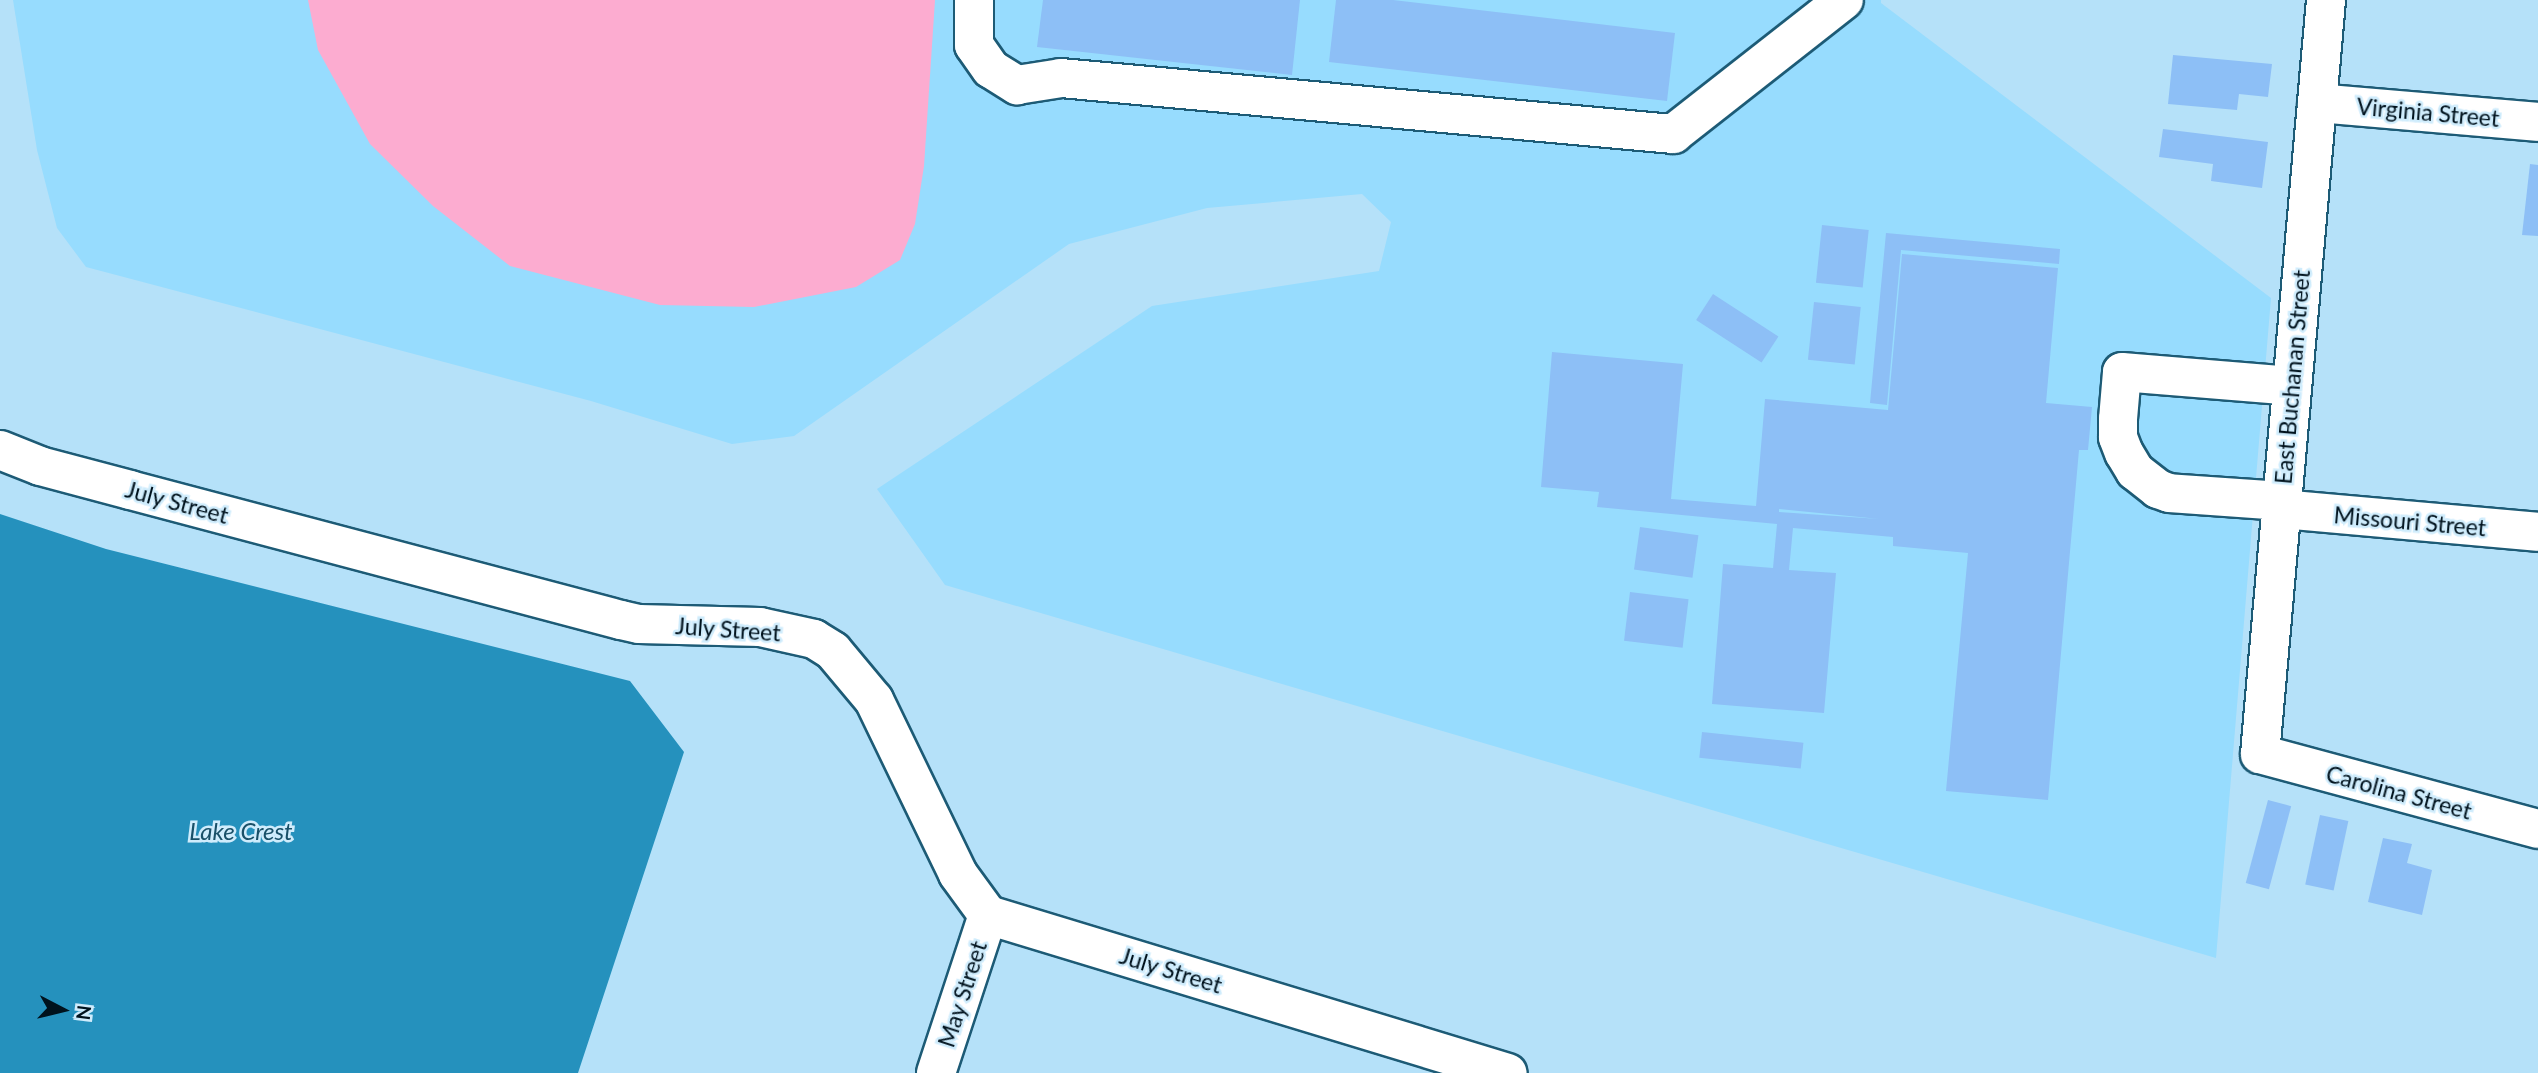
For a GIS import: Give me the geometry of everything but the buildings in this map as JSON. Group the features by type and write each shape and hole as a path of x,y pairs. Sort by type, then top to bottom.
{"street":[{"path":"975,0 974,45 991,69 1017,85 1061,78 1673,134 1844,0"},
{"name":"East Buchanan Street","path":"2260,754 2326,0"},
{"name":"Virginia Street","path":"2317,103 2538,122"},
{"name":"Missouri Street","path":"2291,386 2122,372 2118,437 2135,471 2169,494 2538,532"},
{"name":"July Street","path":"0,450 78,476 621,620 639,624 760,627 814,639 833,651 874,700 958,874 988,915 1508,1073"},
{"name":"Carolina Street","path":"2260,754 2538,829"},
{"name":"May Street","path":"936,1073 988,915"}],"shaded area":[{"path":"13,0 1881,0 1881,3 2271,298 2216,958 945,585 877,489 1152,306 1379,271 1391,222 1362,194 1207,208 1069,244 794,436 732,444 591,401 86,267 57,228 37,150"},
{"path":"308,0 935,0 924,166 915,224 900,260 856,287 754,307 660,305 510,266 433,206 370,144 318,50"}],"water":[{"name":"Lake Crest","path":"0,514 106,549 630,681 684,752 578,1073 0,1073"}]}
